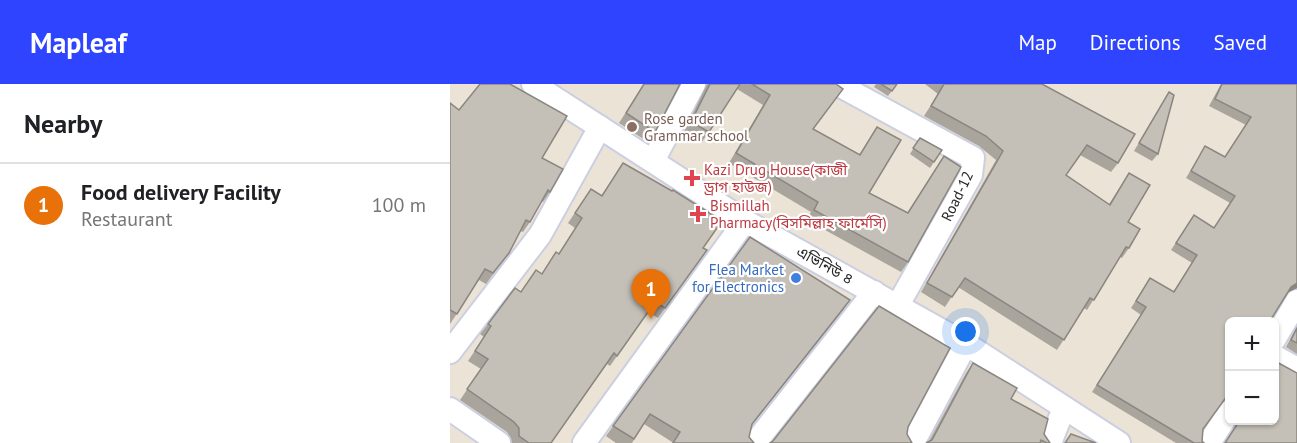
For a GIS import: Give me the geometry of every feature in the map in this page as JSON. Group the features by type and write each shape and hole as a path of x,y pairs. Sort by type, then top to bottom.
{"street":[{"name":"এভিনিউ ৪","path":"533,84 745,221 966,344 1119,443"},
{"path":"654,161 694,84"},
{"name":"Road-12","path":"837,84 973,158 971,175 898,305"},
{"path":"450,352 540,235 600,127"},
{"path":"584,443 745,221"},
{"path":"755,443 874,292"},
{"path":"1279,333 1297,301"},
{"path":"914,443 966,344"},
{"path":"1279,358 1297,369"},
{"path":"1050,443 1064,408"},
{"path":"450,409 499,443"},
{"path":"1209,443 1225,419"}],"building":[{"path":"480,84 510,84 567,116 542,158 563,169 530,222 526,220 509,253 493,273 485,269 457,314 450,310 450,103 459,110"},
{"path":"644,84 680,84 655,132 626,113"},
{"path":"710,84 740,84 709,132 691,122"},
{"path":"752,84 836,84 843,89 813,129 860,155 877,127 901,140 869,193 908,213 944,156 961,167 908,262 814,210 818,202 736,153 770,95"},
{"path":"881,84 897,84 892,91"},
{"path":"944,84 1042,84 1135,134 1118,163 1087,145 1066,175 1110,205 1129,173 1150,185 1128,222 1140,229 1129,248 1126,247 1094,300 1090,298 1064,340 965,278 952,297 927,283 1003,151 986,136 931,106"},
{"path":"1222,84 1297,84 1297,283 1291,287 1272,317 1225,317 1225,399 1203,429 1202,441 1204,443 1194,443 1097,385 1146,307 1136,301 1150,278 1174,292 1197,255 1176,243 1194,215 1214,228 1235,196 1191,171 1205,146 1225,157 1251,117 1215,99"},
{"path":"1169,92 1174,95 1158,154 1139,143"},
{"path":"920,138 942,150 934,162 913,148"},
{"path":"623,163 673,190 722,221 703,248 707,250 665,308 655,302 617,356 614,353 551,443 529,443 519,436 519,428 514,422 467,389 488,359 475,351 491,326 488,324 515,288 521,292 536,270 542,274 556,252 559,254 582,218 575,213 591,189 602,196"},
{"path":"750,237 850,300 752,424 749,437 754,443 673,443 680,432 650,414 634,439 613,426"},
{"path":"879,306 950,348 908,427 907,434 912,443 770,443 773,441"},
{"path":"1297,328 1297,343 1291,340"},
{"path":"973,363 1017,388 1011,399 1048,419 1044,434 1050,443 1041,440 1040,443 926,443 932,440"},
{"path":"1279,363 1297,373 1297,443 1225,443 1237,425 1279,425"},
{"path":"1071,434 1096,443 1065,443"}],"place":[{"name":"Rose garden Grammar school","path":"632,127"},
{"name":"Kazi Drug House(কাজী ড্রাগ হাউজ)","path":"692,178"},
{"name":"Bismillah Pharmacy(বিসমিল্লাহ ফার্মেসি)","path":"698,214"},
{"name":"Flea Market for Electronics","path":"796,278"},
{"name":"Food delivery Facility","path":"651,319"}]}
